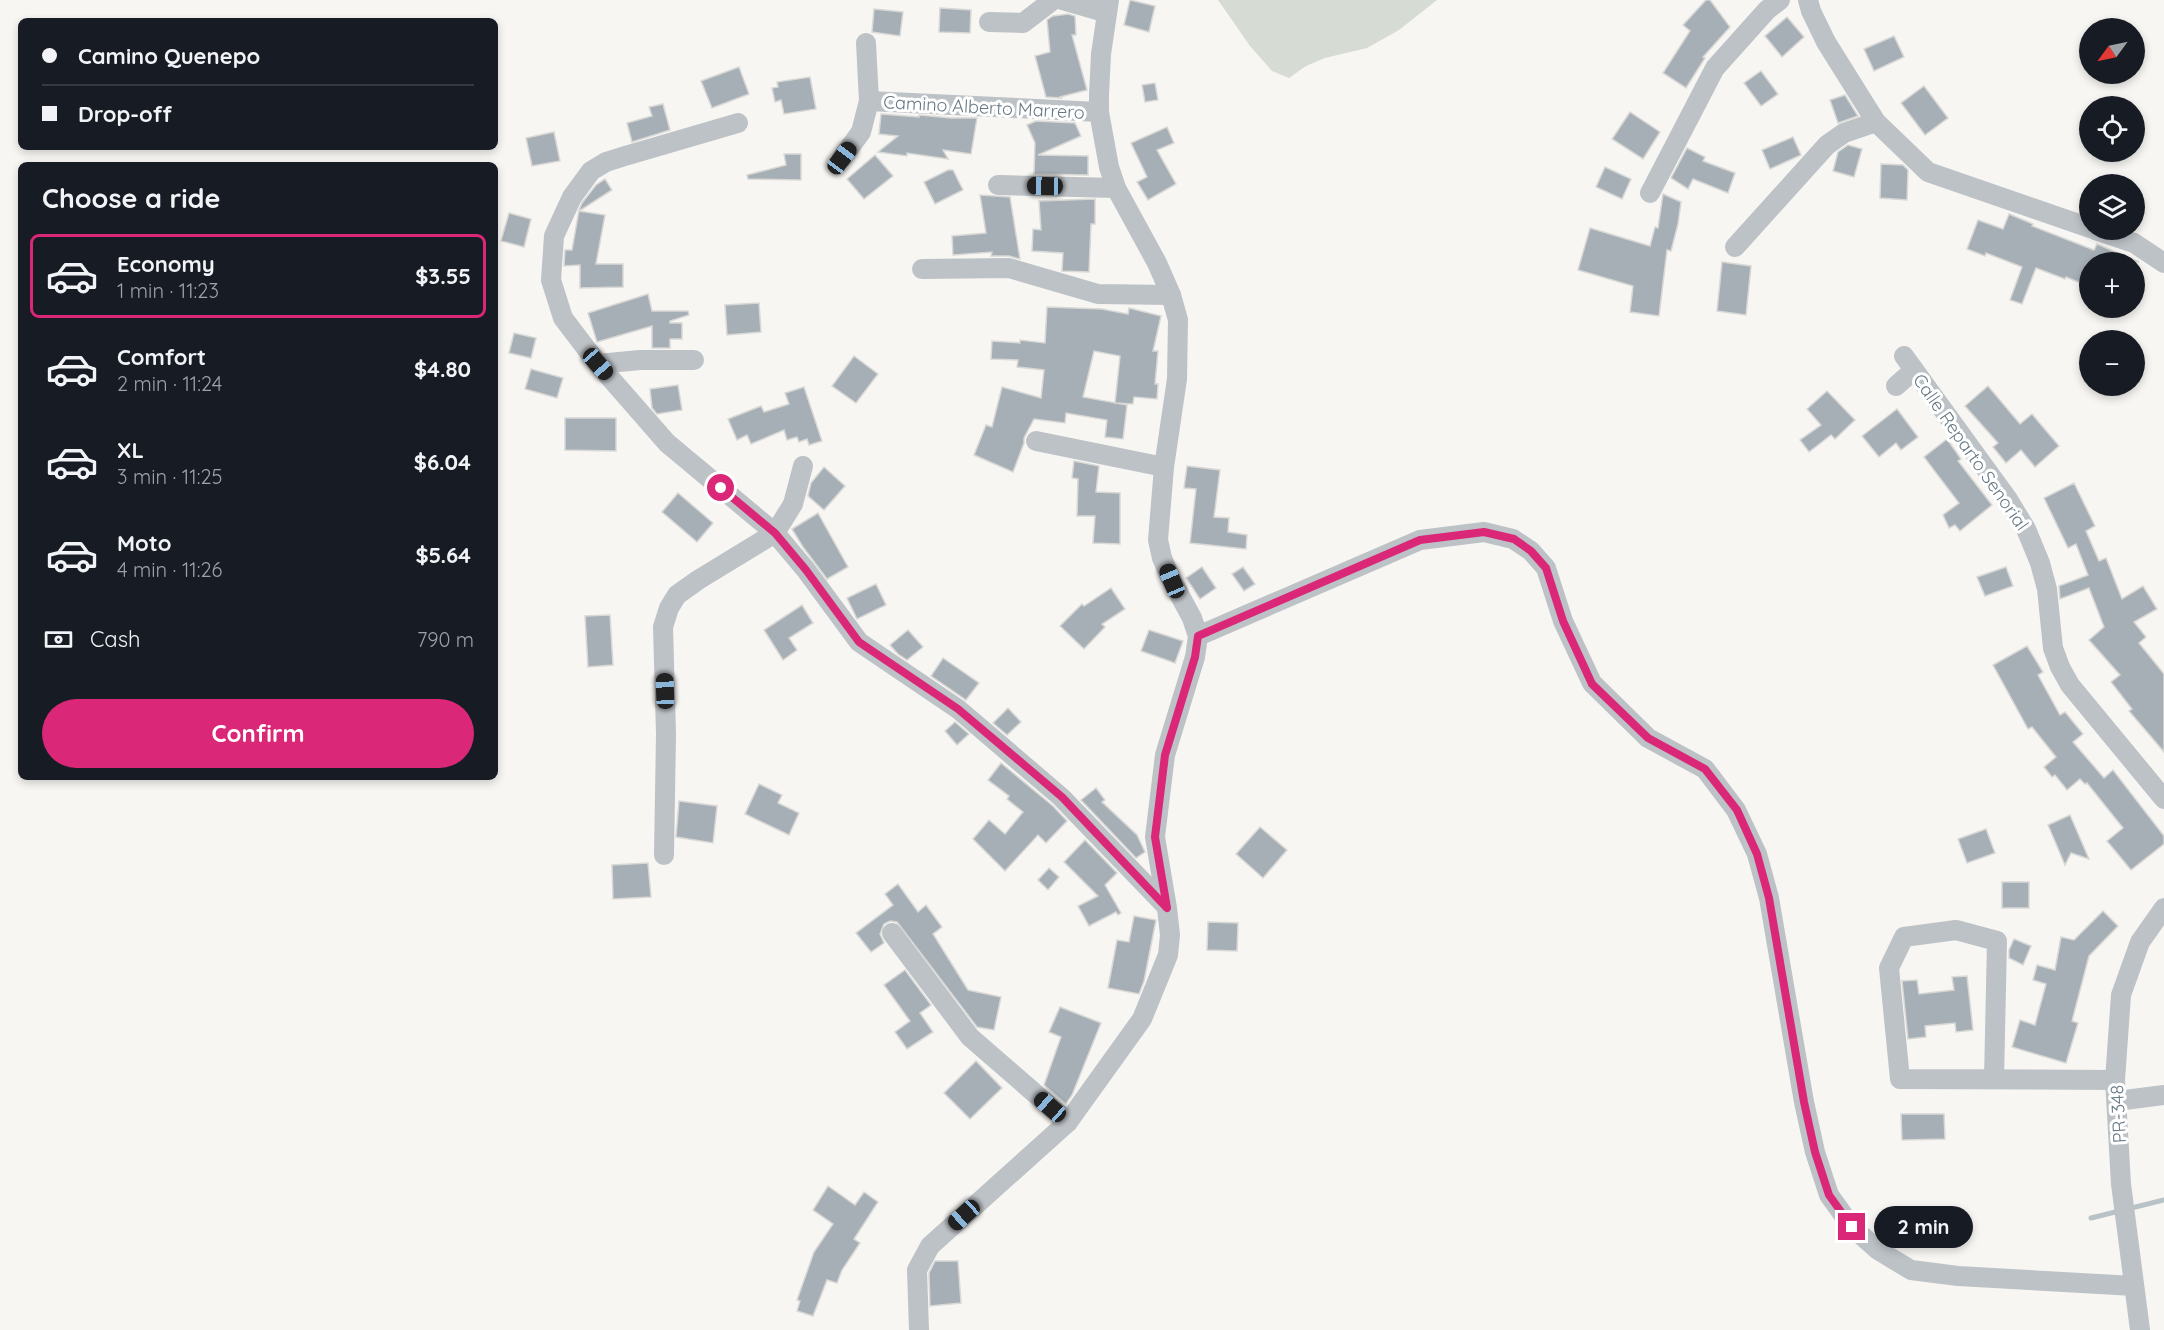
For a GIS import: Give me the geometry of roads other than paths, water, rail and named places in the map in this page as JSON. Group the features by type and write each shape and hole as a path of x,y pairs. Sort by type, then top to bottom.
{"street":[{"path":"989,22 1023,23 1053,0"},
{"path":"919,1330 916,1307 917,1270 930,1246 1068,1122 1142,1019 1168,955 1170,934 1155,837 1165,755 1195,657 1198,636 1192,618 1162,558 1158,540 1164,467 1177,379 1178,320 1171,295 1157,263 1116,188 1109,167 1099,112 1101,54 1108,6 1062,0"},
{"path":"1650,193 1715,68 1767,10 1780,0"},
{"path":"1808,0 1826,42 1876,122 1928,172 2079,224"},
{"path":"842,158 861,132 868,102 866,43"},
{"name":"Camino Alberto Marrero","path":"868,102 1099,112"},
{"path":"1735,247 1827,145 1844,133 1876,122"},
{"path":"738,123 606,162 591,171 572,197 554,237 551,280 563,318 598,364 667,443 775,533 806,570 859,642 958,709 1062,797 1167,908"},
{"path":"998,185 1116,188"},
{"path":"2125,240 2134,243 2164,263"},
{"path":"922,269 1009,268 1098,294 1171,295"},
{"path":"598,364 640,360 694,360"},
{"name":"Calle Reparto Senorial","path":"1896,387 1909,363 2007,498 2026,529 2040,563 2047,589 2053,648 2060,668 2070,685 2164,799"},
{"path":"1036,441 1164,467"},
{"path":"664,855 666,734 663,627 669,608 677,595 698,580 775,533 794,504 803,466"},
{"path":"1198,636 1420,540 1484,532 1514,539 1531,551 1546,568 1563,621 1592,684 1648,738 1705,769 1737,810 1757,854 1769,898 1804,1102 1815,1152 1829,1195 1852,1227 1878,1250 1911,1270 1980,1278 2134,1286"},
{"name":"PR-348","path":"2140,1330 2121,1184 2115,1080 2121,995 2140,942 2164,908"},
{"path":"1994,1079 1997,941 1956,930 1904,937 1889,968 1900,1079 2115,1080"},
{"path":"892,933 970,1037 1068,1122"},
{"path":"2117,1101 2164,1095"}],"waterway":[{"path":"2091,1218 2164,1200"}]}
